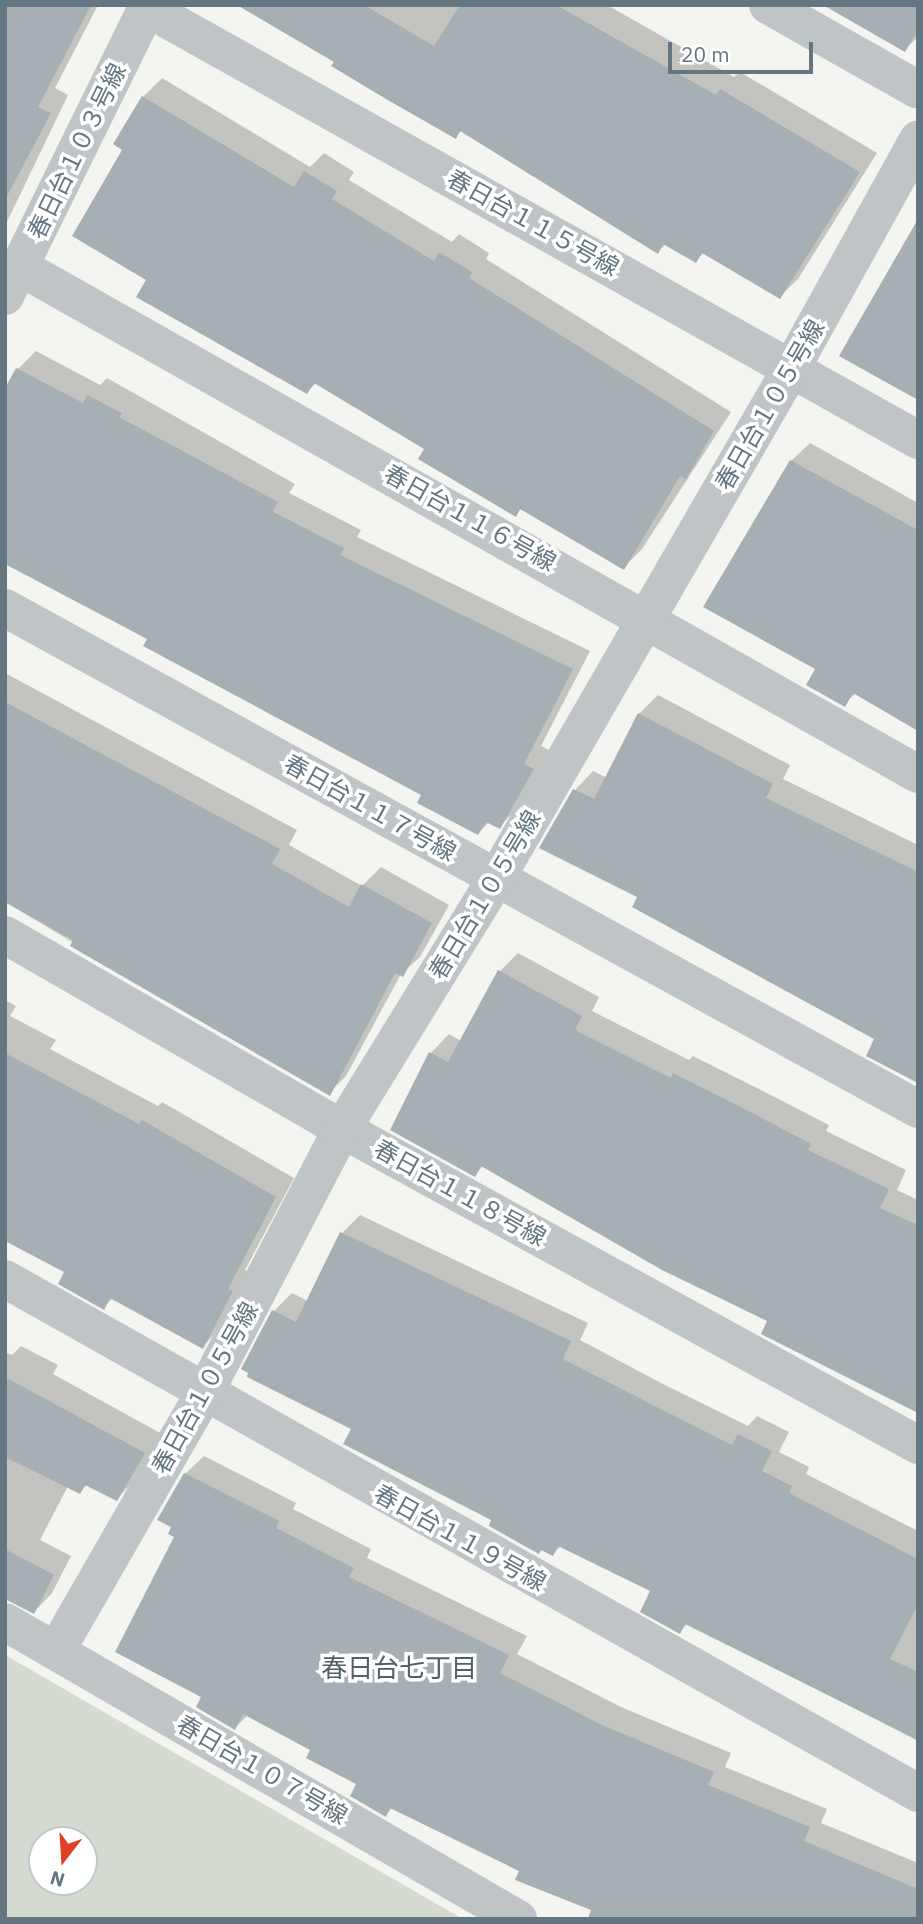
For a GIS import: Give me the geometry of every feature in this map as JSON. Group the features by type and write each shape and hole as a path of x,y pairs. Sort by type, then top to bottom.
{"street":[{"path":"768,5 918,90"},
{"name":"春日台１０３号線","path":"13,282 147,6"},
{"name":"春日台１１５号線","path":"147,6 918,440"},
{"name":"春日台１０５号線","path":"56,1651 204,1394 342,1129 497,877 648,618 918,140"},
{"name":"春日台１１６号線","path":"13,282 648,618 918,774"},
{"name":"春日台１１７号線","path":"5,608 918,1109"},
{"name":"春日台１１８号線","path":"5,935 342,1129 918,1445"},
{"name":"春日台１１９号線","path":"5,1279 204,1394 918,1793"},
{"name":"春日台１０７号線","path":"5,1622 518,1919"}],"shaded area":[{"path":"5,1655 463,1919 5,1919"}],"building":[{"path":"5,5 91,5 38,107 51,113 5,200"},
{"path":"237,5 364,5 434,46 460,5 556,5 716,95 720,89 860,172 780,299 702,253 696,263 663,244 658,254 460,131 456,139 331,66 334,62"},
{"path":"823,5 918,5 918,30 905,52"},
{"path":"142,96 294,187 304,171 337,191 332,199 434,261 439,252 472,272 469,278 714,431 686,479 680,476 624,570 520,509 516,517 418,459 424,449 314,383 307,394 136,297 146,280 72,236 122,150 113,144"},
{"path":"918,219 918,400 839,356"},
{"path":"16,368 83,403 87,395 122,413 119,417 278,502 273,512 344,548 340,555 573,669 524,764 534,769 500,829 486,822 478,835 417,803 421,795 143,646 147,639 5,564 5,388"},
{"path":"790,460 918,530 918,731 853,693 845,707 806,685 815,669 703,607"},
{"path":"5,702 280,849 272,864 349,907 361,884 432,923 403,977 395,973 330,1096 70,946 73,940 5,902"},
{"path":"638,713 773,784 766,798 918,872 918,1083 866,1056 874,1039 632,907 637,897 539,848 573,789 594,799"},
{"path":"498,970 582,1016 575,1030 671,1078 673,1073 739,1106 811,1144 808,1150 889,1189 880,1208 918,1225 918,1413 761,1334 767,1321 662,1270 481,1166 475,1177 390,1130 429,1052 448,1062"},
{"path":"5,1053 139,1124 142,1120 276,1197 228,1289 233,1291 203,1349 110,1298 104,1310 58,1284 64,1272 5,1241"},
{"path":"340,1232 571,1341 563,1359 643,1400 732,1445 738,1434 772,1451 762,1471 792,1486 789,1493 918,1559 918,1604 890,1659 918,1672 918,1740 685,1624 680,1634 640,1612 650,1591 558,1546 553,1556 541,1550 539,1554 489,1526 491,1520 343,1444 351,1429 247,1377 248,1373 241,1369 272,1310 296,1322"},
{"path":"5,1377 145,1453 117,1501 85,1485 80,1494 5,1457"},
{"path":"184,1473 279,1521 276,1528 354,1568 349,1577 509,1655 500,1673 602,1725 714,1772 708,1785 810,1827 804,1841 918,1889 918,1919 588,1919 591,1910 515,1880 519,1871 390,1808 386,1817 350,1796 356,1784 306,1758 310,1750 243,1714 235,1730 196,1707 201,1697 115,1652 174,1537 168,1534 171,1527 157,1520"},
{"path":"5,1549 54,1575 34,1614 5,1599"}],"district":[{"name":"春日台七丁目","path":"399,1668"}]}
